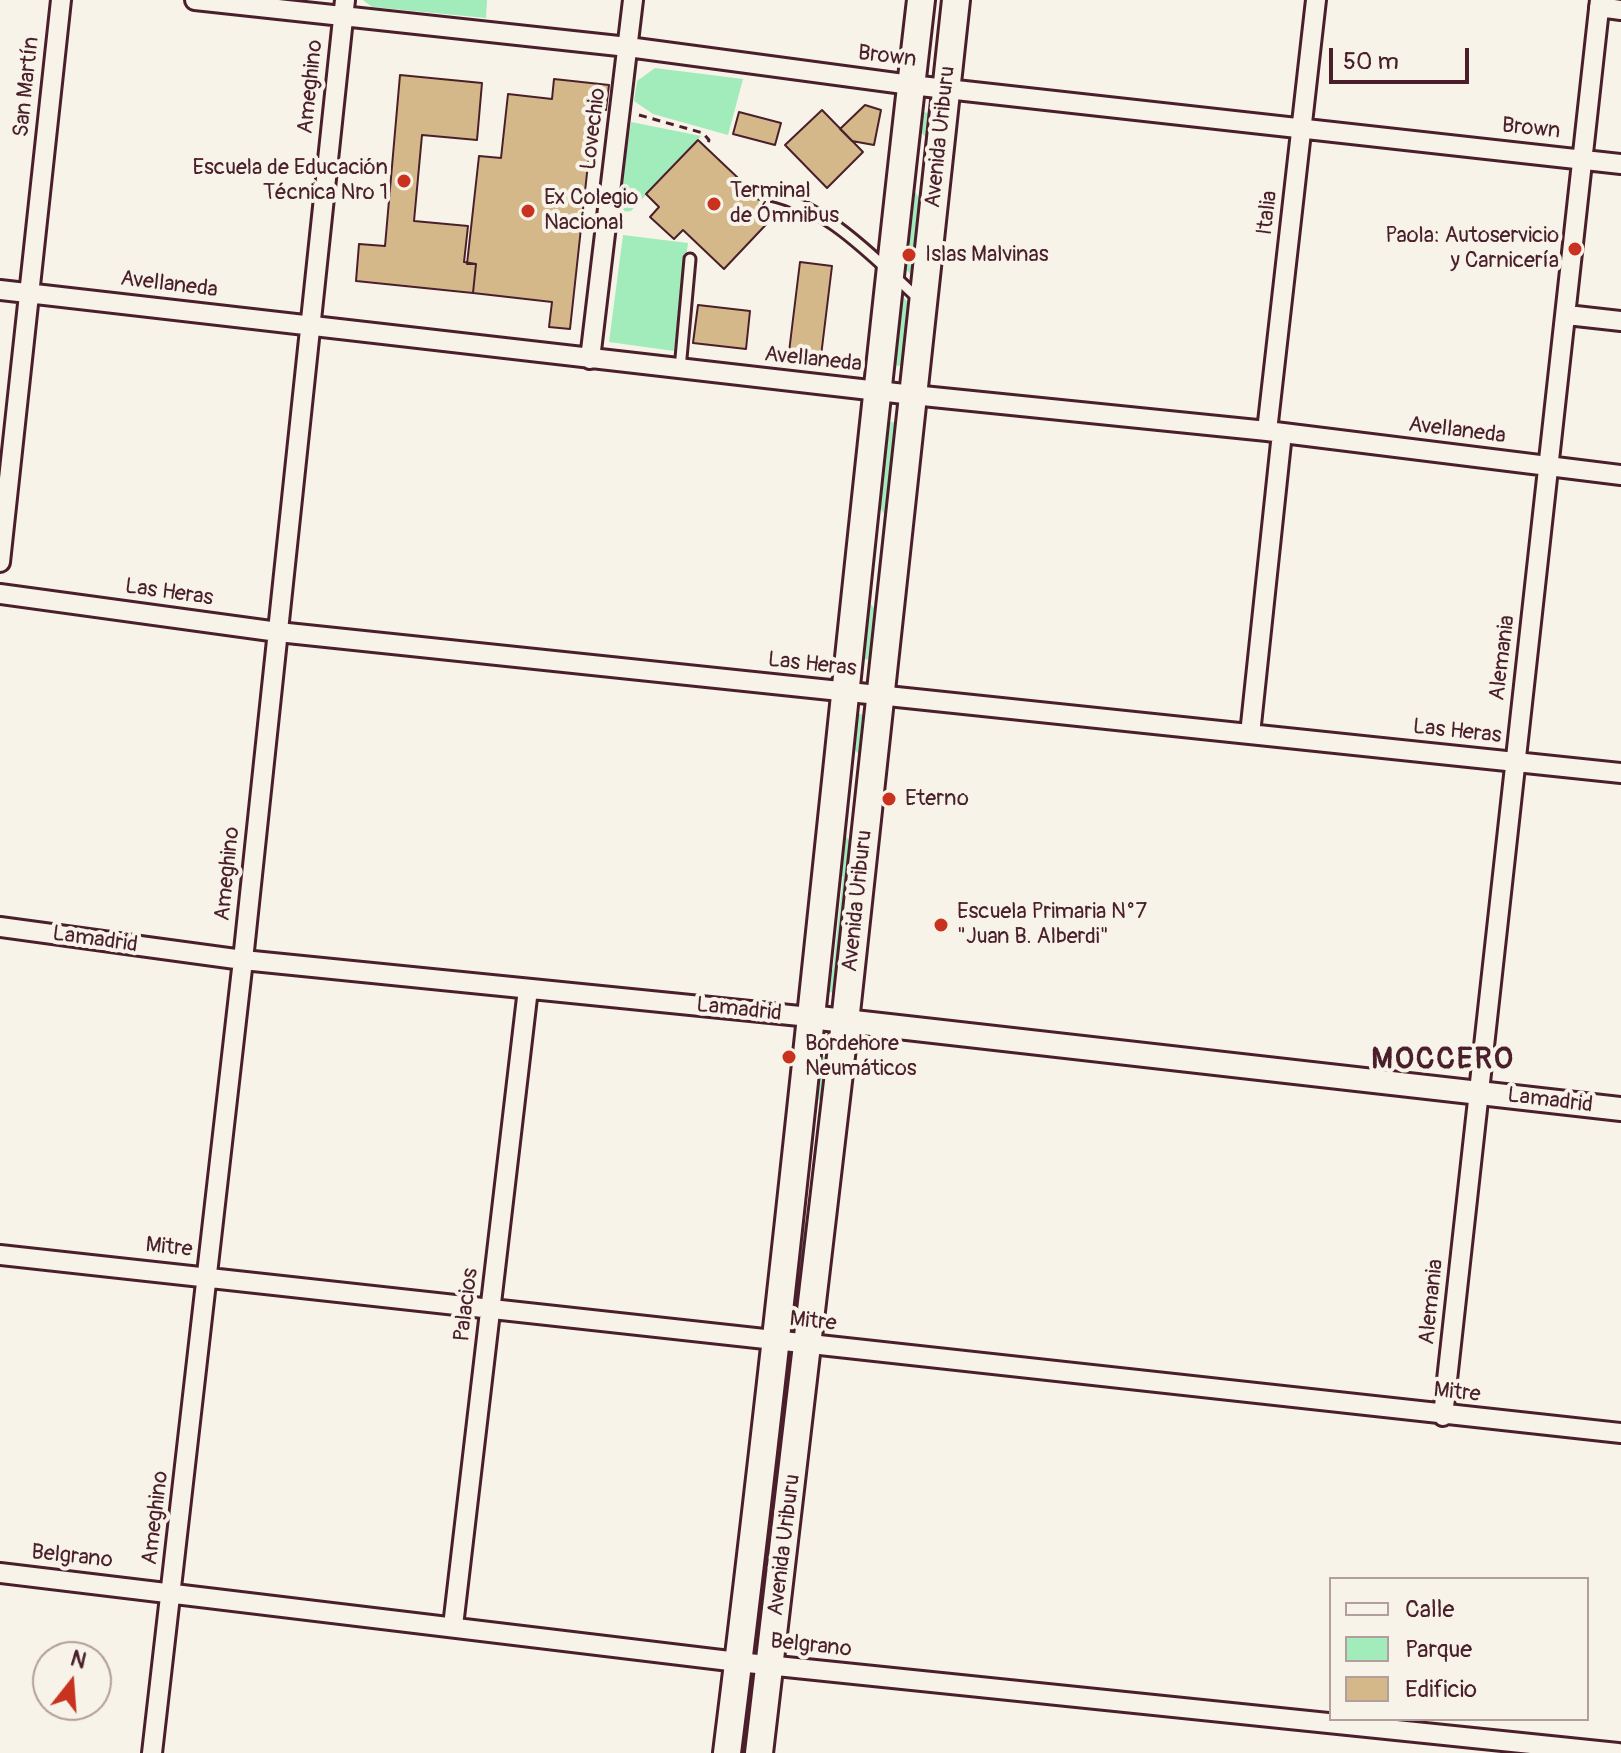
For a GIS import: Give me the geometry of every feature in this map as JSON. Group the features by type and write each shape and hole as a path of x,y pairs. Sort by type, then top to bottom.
{"main road":[{"name":"Avenida Uriburu","path":"727,1753 775,1342 888,271 921,0"},
{"name":"Avenida Uriburu","path":"759,1753 809,1345 956,0"}],"street":[{"name":"San Martín","path":"0,562 61,0"},
{"name":"Brown","path":"195,0 344,8 911,85 1621,164"},
{"name":"Lovechio","path":"590,359 633,0"},
{"name":"Italia","path":"1250,734 1274,432 1316,0"},
{"path":"1600,4 1621,10"},
{"name":"Alemania","path":"1443,1416 1600,4"},
{"name":"Ameghino","path":"152,1753 243,960 344,8"},
{"name":"Avellaneda","path":"0,290 876,391 1274,432 1621,475"},
{"path":"1567,315 1621,321"},
{"name":"Las Heras","path":"0,594 278,632 1621,773"},
{"name":"Lamadrid","path":"0,927 243,960 810,1017 1621,1109"},
{"name":"Palacios","path":"453,1626 528,989"},
{"name":"Mitre","path":"0,1255 1443,1416 1621,1433"},
{"name":"Belgrano","path":"0,1573 770,1666 1618,1753"}],"lane":[{"path":"759,193 786,197 812,209 923,303"},
{"path":"680,369 690,259"}],"path":[{"path":"620,109 703,133 709,140 706,148"}],"green space":[{"path":"363,0 487,0 486,18 372,7"},
{"path":"655,68 743,79 728,135 653,114 634,101 637,81"},
{"path":"917,111 935,114 931,143 919,130 913,189 924,205 916,280 900,263"},
{"path":"631,122 701,136 631,211 623,212 618,209"},
{"path":"623,235 688,243 674,351 609,342"},
{"path":"897,289 913,309 906,367 888,364"},
{"path":"882,421 900,423 873,660 856,658 863,595 874,608 884,514 874,497"},
{"path":"850,713 867,715 862,757 851,746 841,830 852,844 835,993 819,990 822,962 833,970 843,877 833,864"},
{"path":"811,1055 828,1057 823,1103 812,1093 797,1213 809,1226 798,1321 782,1318 785,1289 796,1300 800,1251 791,1240"},
{"path":"775,1378 792,1382 772,1554 761,1543 753,1610 764,1623 763,1636 747,1633 759,1520 769,1530 783,1415 773,1402"}],"building":[{"name":"Escuela de Educación Técnica Nro 1","path":"400,75 482,83 477,140 422,135 414,221 468,226 464,262 476,264 473,293 356,281 359,244 385,246"},
{"name":"Ex Colegio Nacional","path":"554,79 609,85 606,110 594,109 570,329 549,327 552,302 473,293 476,264 467,264 479,156 501,158 508,94 552,99"},
{"path":"865,105 881,110 874,145 852,141 840,129"},
{"path":"822,110 863,152 827,188 785,145"},
{"path":"739,112 781,123 775,145 733,134"},
{"path":"698,140 776,214 724,269 683,230 674,239 650,217 659,207 646,194"},
{"path":"800,262 832,266 821,356 789,352"},
{"path":"698,305 750,311 746,349 693,343"}],"place":[{"name":"Escuela de Educación Técnica Nro 1","path":"404,181"},
{"name":"Terminal de Ómnibus","path":"714,204"},
{"name":"Ex Colegio Nacional","path":"528,211"},
{"name":"Paola: Autoservicio y Carnicería","path":"1575,249"},
{"name":"Islas Malvinas","path":"909,255"},
{"name":"Eterno","path":"889,799"},
{"name":"Escuela Primaria N°7 \"Juan B. Alberdi\"","path":"941,925"},
{"name":"Bordehore Neumáticos","path":"789,1057"}],"district":[{"name":"MOCCERO","path":"1443,1060"}]}
